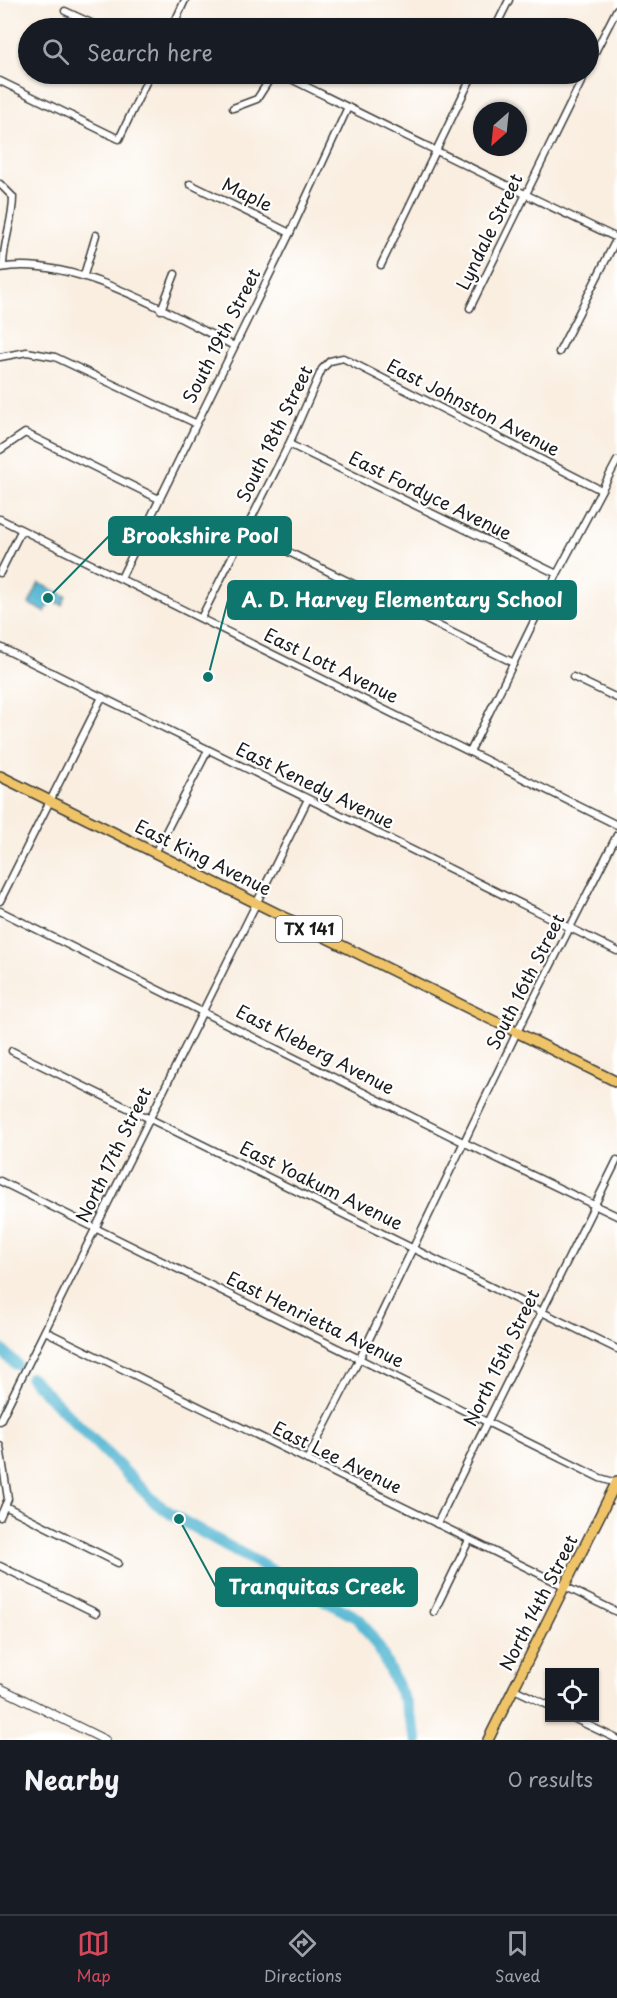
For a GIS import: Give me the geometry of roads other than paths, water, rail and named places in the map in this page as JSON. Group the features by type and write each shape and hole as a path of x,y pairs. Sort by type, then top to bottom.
{"main road":[{"name":"East King Avenue","path":"0,776 617,1082"},
{"name":"North 14th Street","path":"488,1740 617,1482"}],"street":[{"path":"178,18 185,0"},
{"path":"500,18 509,0"},
{"path":"599,44 617,9"},
{"path":"65,11 80,18"},
{"path":"0,81 119,139 145,84"},
{"path":"233,108 257,99 267,84"},
{"path":"301,84 617,238 559,352"},
{"path":"381,265 468,84"},
{"name":"Lyndale Street","path":"470,308 580,84"},
{"name":"South 19th Street","path":"121,578 290,233 348,107"},
{"path":"0,184 12,197 13,204 1,267 84,275 234,346"},
{"name":"Maple","path":"190,184 290,233"},
{"path":"84,275 96,235"},
{"path":"160,310 175,274"},
{"path":"0,357 27,352 55,357 195,423"},
{"name":"East Johnston Avenue","path":"330,361 343,358 601,490"},
{"name":"South 18th Street","path":"201,618 289,444 322,369 330,361"},
{"path":"0,450 25,433 159,499"},
{"name":"East Fordyce Avenue","path":"289,444 557,574"},
{"path":"470,752 557,574 617,461"},
{"name":"East Lott Avenue","path":"0,519 617,825"},
{"path":"244,530 514,663"},
{"path":"0,573 21,531"},
{"name":"East Kenedy Avenue","path":"0,647 617,951"},
{"path":"573,677 617,698"},
{"path":"0,901 48,799 102,698"},
{"path":"155,853 208,750"},
{"name":"North 17th Street","path":"0,1421 308,799"},
{"name":"South 16th Street","path":"307,1460 360,1358 517,1032 617,836"},
{"name":"East Kleberg Avenue","path":"0,910 463,1142 617,1215"},
{"name":"East Yoakum Avenue","path":"12,1051 617,1348"},
{"name":"North 15th Street","path":"437,1524 617,1160"},
{"name":"East Henrietta Avenue","path":"0,1181 487,1423 600,1478 617,1482"},
{"name":"East Lee Avenue","path":"45,1331 617,1612"},
{"path":"0,1446 8,1499 0,1517"},
{"path":"5,1506 118,1563"},
{"path":"434,1612 469,1540"},
{"path":"0,1566 96,1613"},
{"path":"0,1688 105,1740"},
{"path":"514,1689 545,1704"},
{"path":"581,1722 617,1739"}],"water":[{"path":"39,583 66,596 62,605 51,600 45,612 29,604"}],"waterway":[{"path":"0,1349 16,1364"},
{"path":"31,1378 156,1503 179,1519 359,1619 379,1648 405,1702 417,1740"}],"place":[{"name":"Brookshire Pool","path":"48,598"},
{"name":"A. D. Harvey Elementary School","path":"208,677"},
{"name":"Tranquitas Creek","path":"179,1519"}]}
